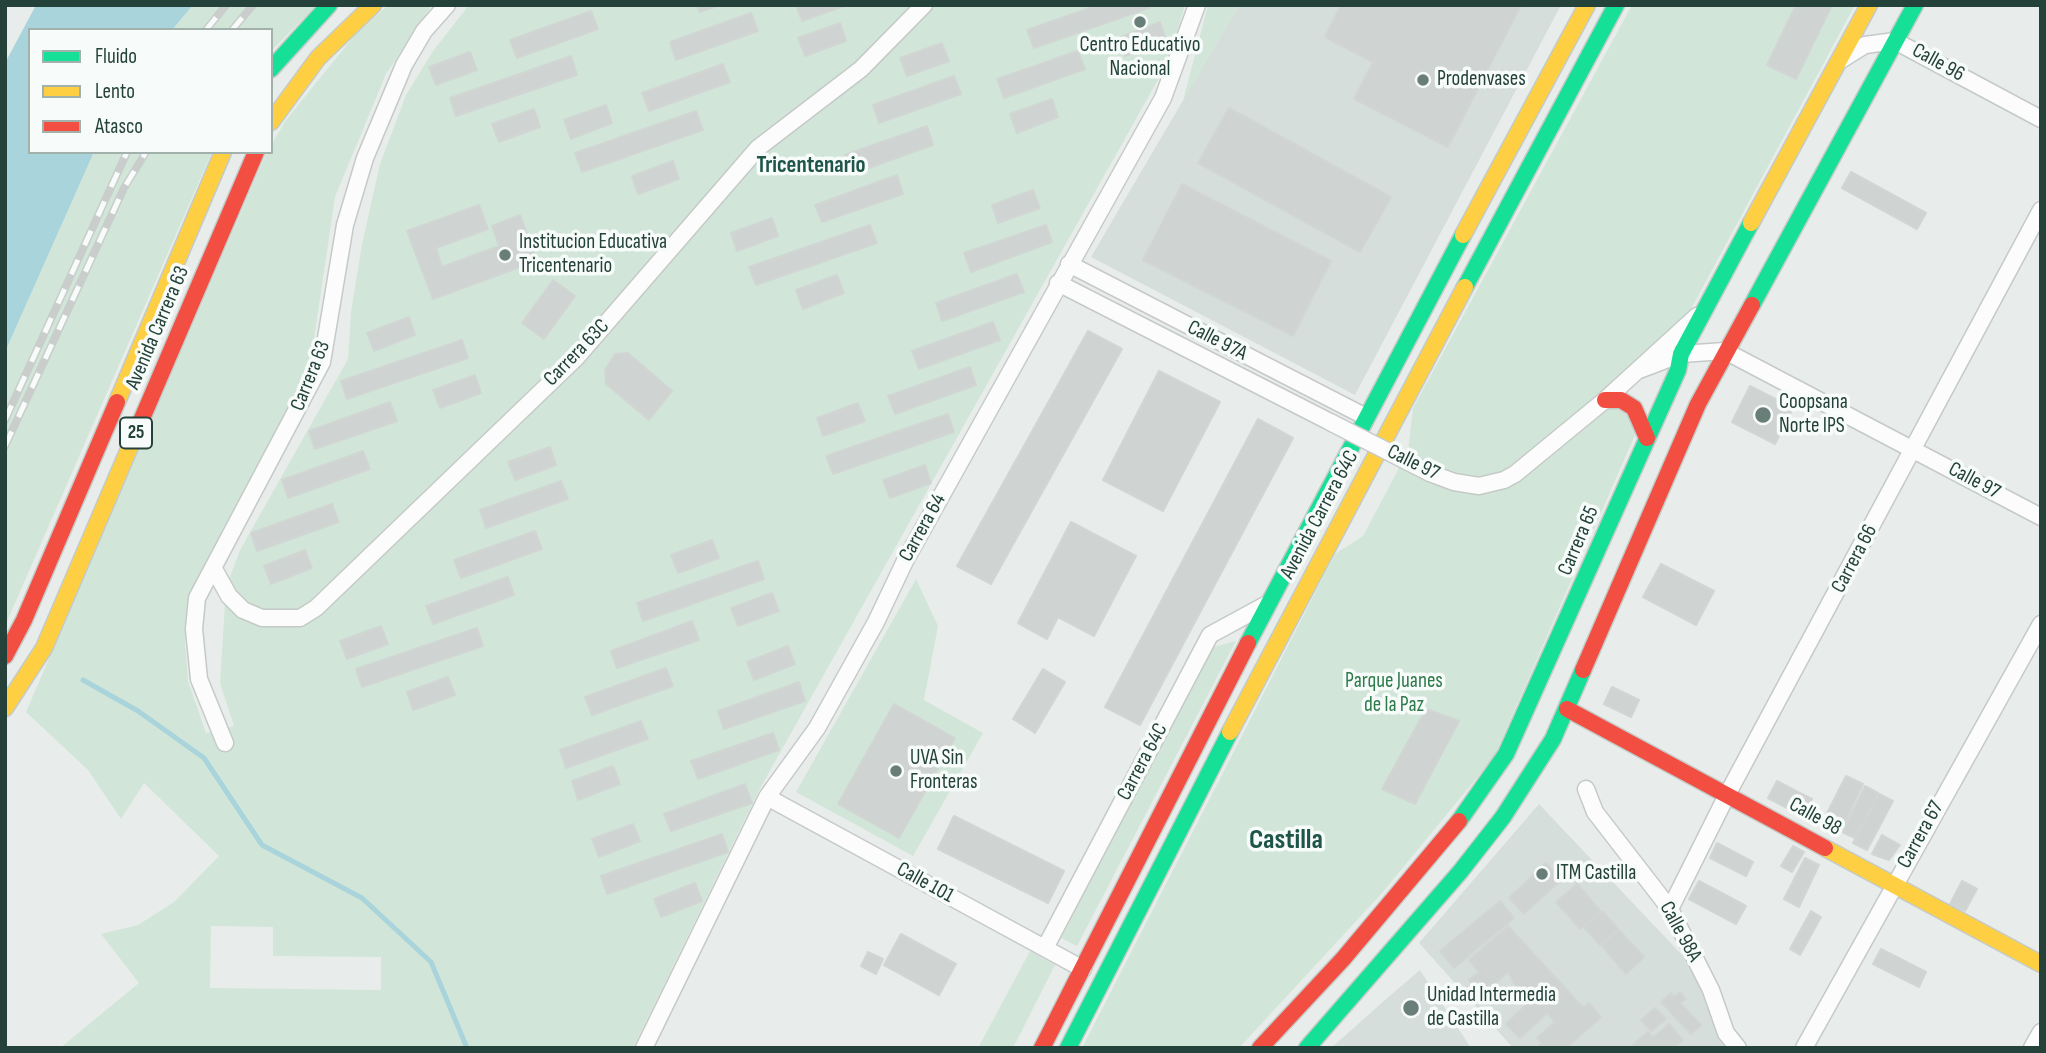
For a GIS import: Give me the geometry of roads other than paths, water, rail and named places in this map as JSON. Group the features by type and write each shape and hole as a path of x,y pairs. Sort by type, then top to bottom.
{"main road":[{"path":"273,67 329,5"},
{"path":"273,119 293,88 318,58 373,5"},
{"name":"Avenida Carrera 64C","path":"1042,1048 1366,417 1587,5"},
{"name":"Avenida Carrera 64C","path":"1068,1048 1297,601 1616,5"},
{"name":"Carrera 65","path":"1261,1048 1343,959 1461,818 1498,767 1525,716 1678,370 1681,354 1869,5"},
{"path":"1307,1048 1380,967 1503,817 1533,772 1567,709 1698,404 1915,5"},
{"name":"Avenida Carrera 63","path":"5,656 29,608 222,154"},
{"name":"Avenida Carrera 63","path":"5,708 44,648 255,154"},
{"path":"1722,279 1720,326 1725,351"},
{"path":"1605,400 1621,400 1634,408 1647,438"},
{"name":"Calle 98","path":"1567,709 1728,793 2041,964"}],"street":[{"name":"Carrera 63","path":"225,743 200,679 195,652 197,598 322,362 345,225 365,158 404,65 424,31 447,5"},
{"name":"Carrera 63C","path":"214,569 229,596 243,610 262,618 300,618 316,608 553,376 576,358 758,148 861,69 924,5"},
{"name":"Carrera 64","path":"649,1045 767,797 817,728 1058,283 1163,98 1197,5"},
{"name":"Calle 96","path":"1836,68 1843,58 1865,45 1895,41 2041,119"},
{"name":"Carrera 66","path":"1670,909 1728,793 2041,210"},
{"name":"Calle 97A","path":"1069,264 1366,417"},
{"name":"Calle 97","path":"1058,283 1430,473 1465,485 1504,480 1527,467 1706,309"},
{"name":"Calle 97","path":"1639,370 1681,354 1725,351 2041,517"},
{"name":"Carrera 64C","path":"1045,948 1210,635 1269,603"},
{"name":"Carrera 67","path":"1804,1048 2041,624"},
{"name":"Calle 98A","path":"1586,789 1595,812 1670,909 1711,990 1727,1032 1738,1048"},
{"name":"Calle 101","path":"767,797 1083,968"},
{"path":"2032,1048 2041,1032"}],"water":[{"path":"36,5 193,5 174,28 28,28 28,154 93,154 5,352 5,63"}],"waterway":[{"path":"83,680 138,711 204,758 262,845 362,898 431,962 467,1048"}],"railway":[{"path":"208,28 226,5"},
{"path":"234,28 253,5"},
{"path":"5,420 126,154"},
{"path":"5,446 124,188 145,154"}],"place":[{"name":"Centro Educativo Nacional","path":"1140,22"},
{"name":"Prodenvases","path":"1423,80"},
{"name":"Institucion Educativa Tricentenario","path":"505,255"},
{"name":"Coopsana Norte IPS","path":"1763,415"},
{"name":"UVA Sin Fronteras","path":"896,771"},
{"name":"ITM Castilla","path":"1542,874"},
{"name":"Unidad Intermedia de Castilla","path":"1411,1008"}],"district":[{"name":"Tricentenario","path":"811,166"},
{"name":"Castilla","path":"1286,841"}],"park label":[{"name":"Parque Juanes de la Paz","path":"1394,694"}]}
